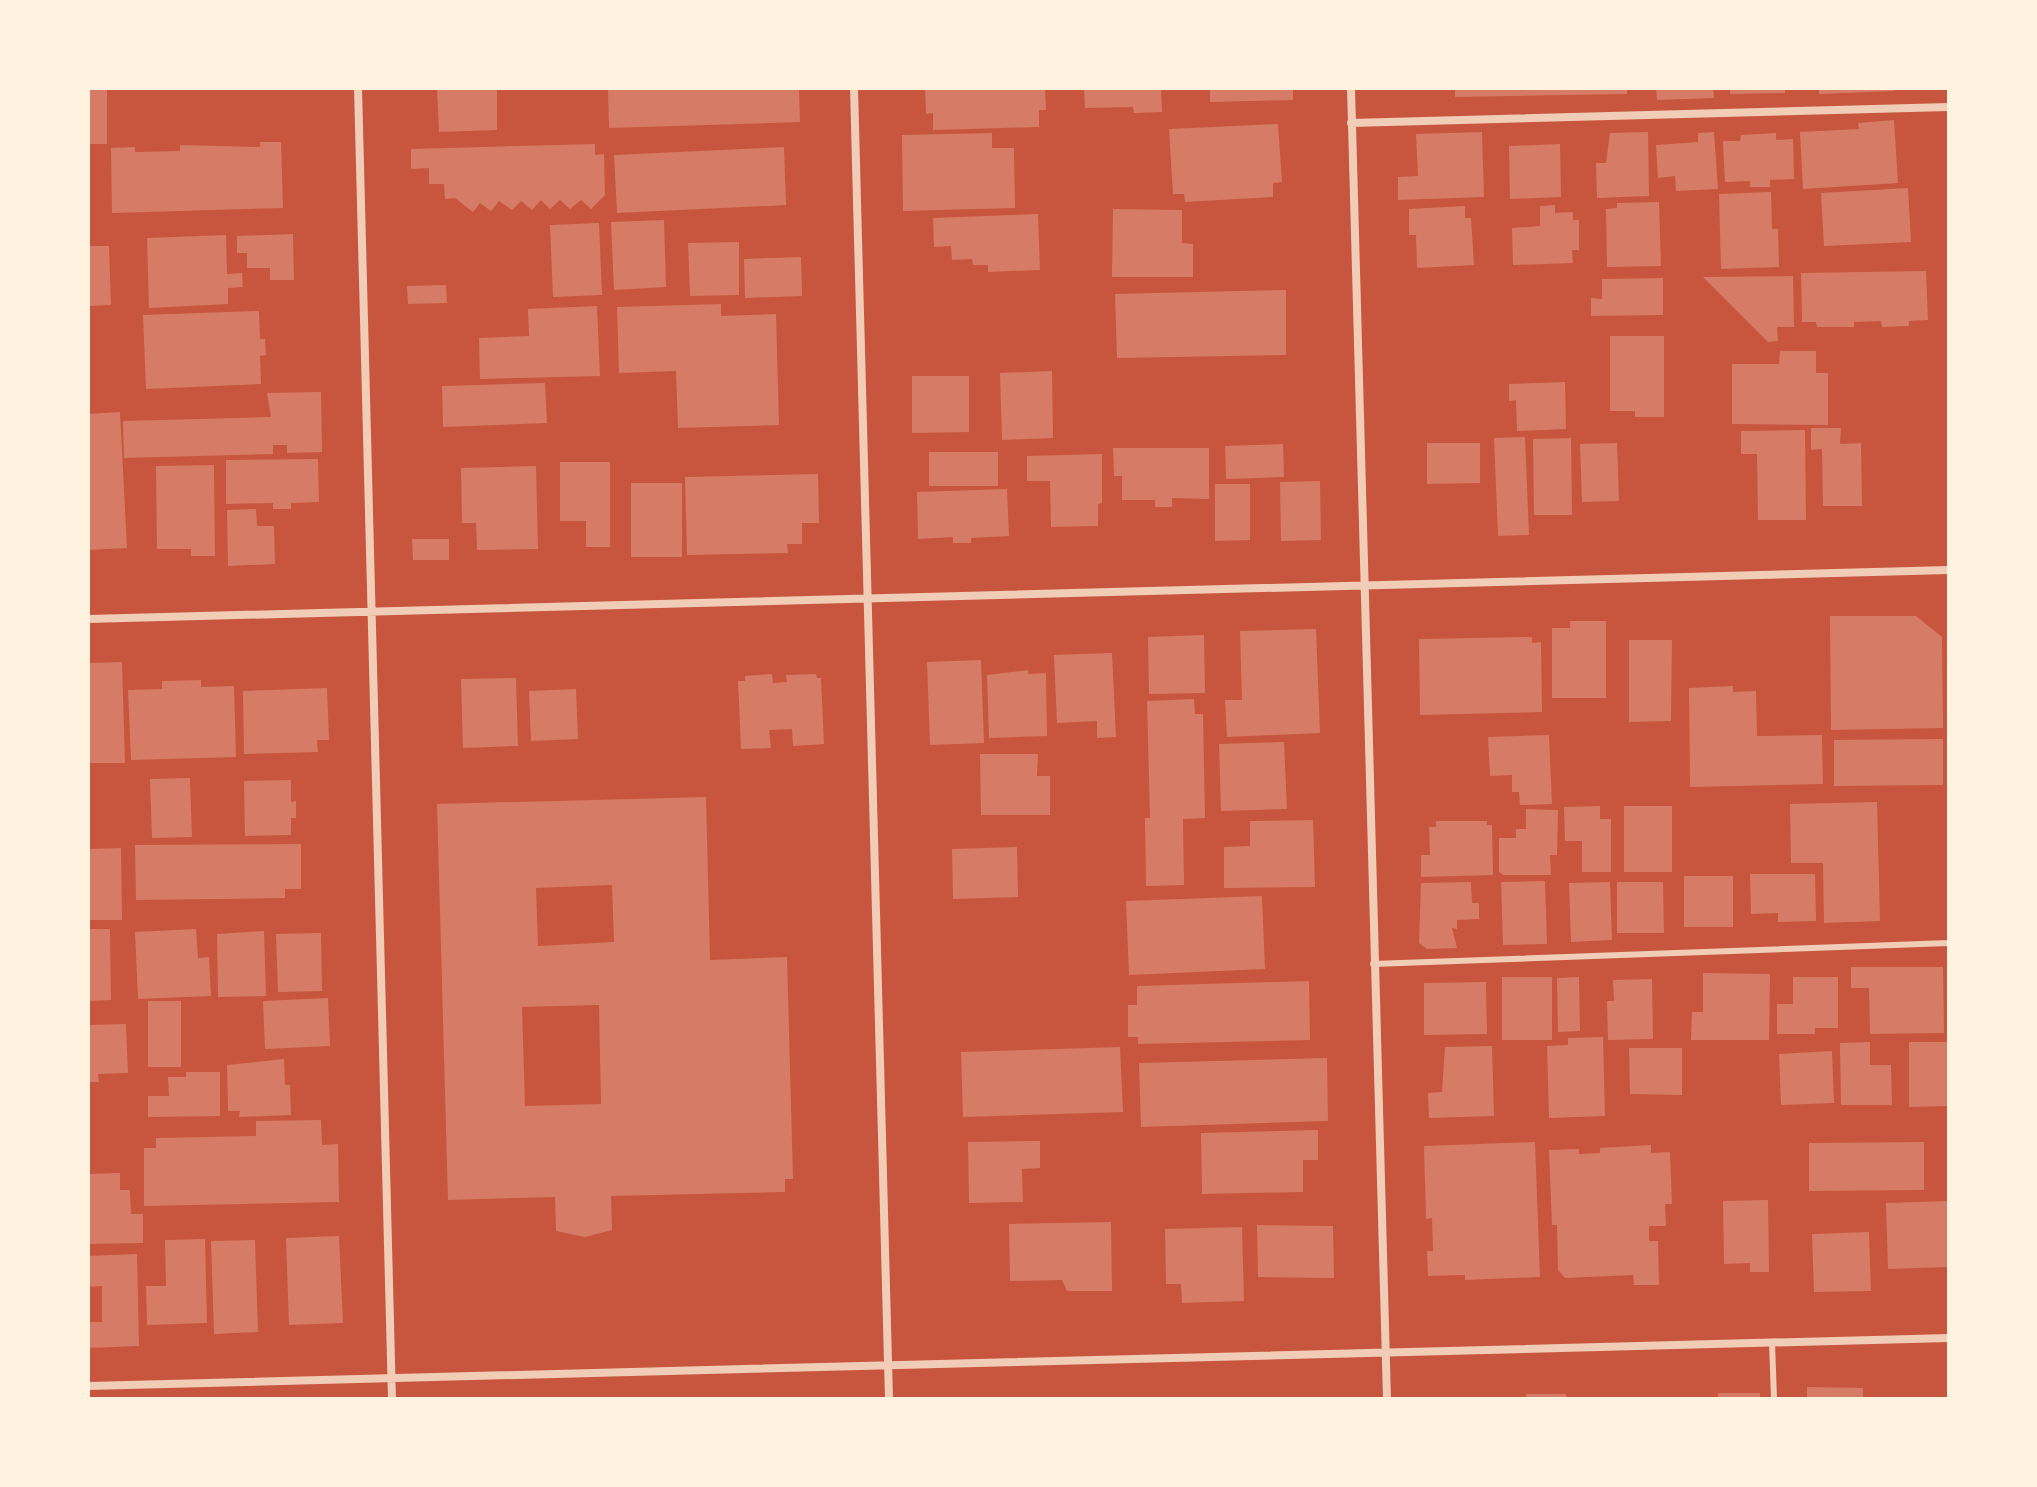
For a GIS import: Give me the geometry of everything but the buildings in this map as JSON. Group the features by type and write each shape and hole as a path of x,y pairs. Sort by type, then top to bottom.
{"street":[{"path":"358,88 392,1399"},
{"path":"854,88 889,1399"},
{"path":"1351,88 1362,585 1387,1399"},
{"path":"1351,123 1949,107"},
{"path":"88,619 1949,570"},
{"path":"88,1386 1949,1338"}],"lane":[{"path":"1373,964 1949,943"},
{"path":"1772,1342 1774,1399"}]}
